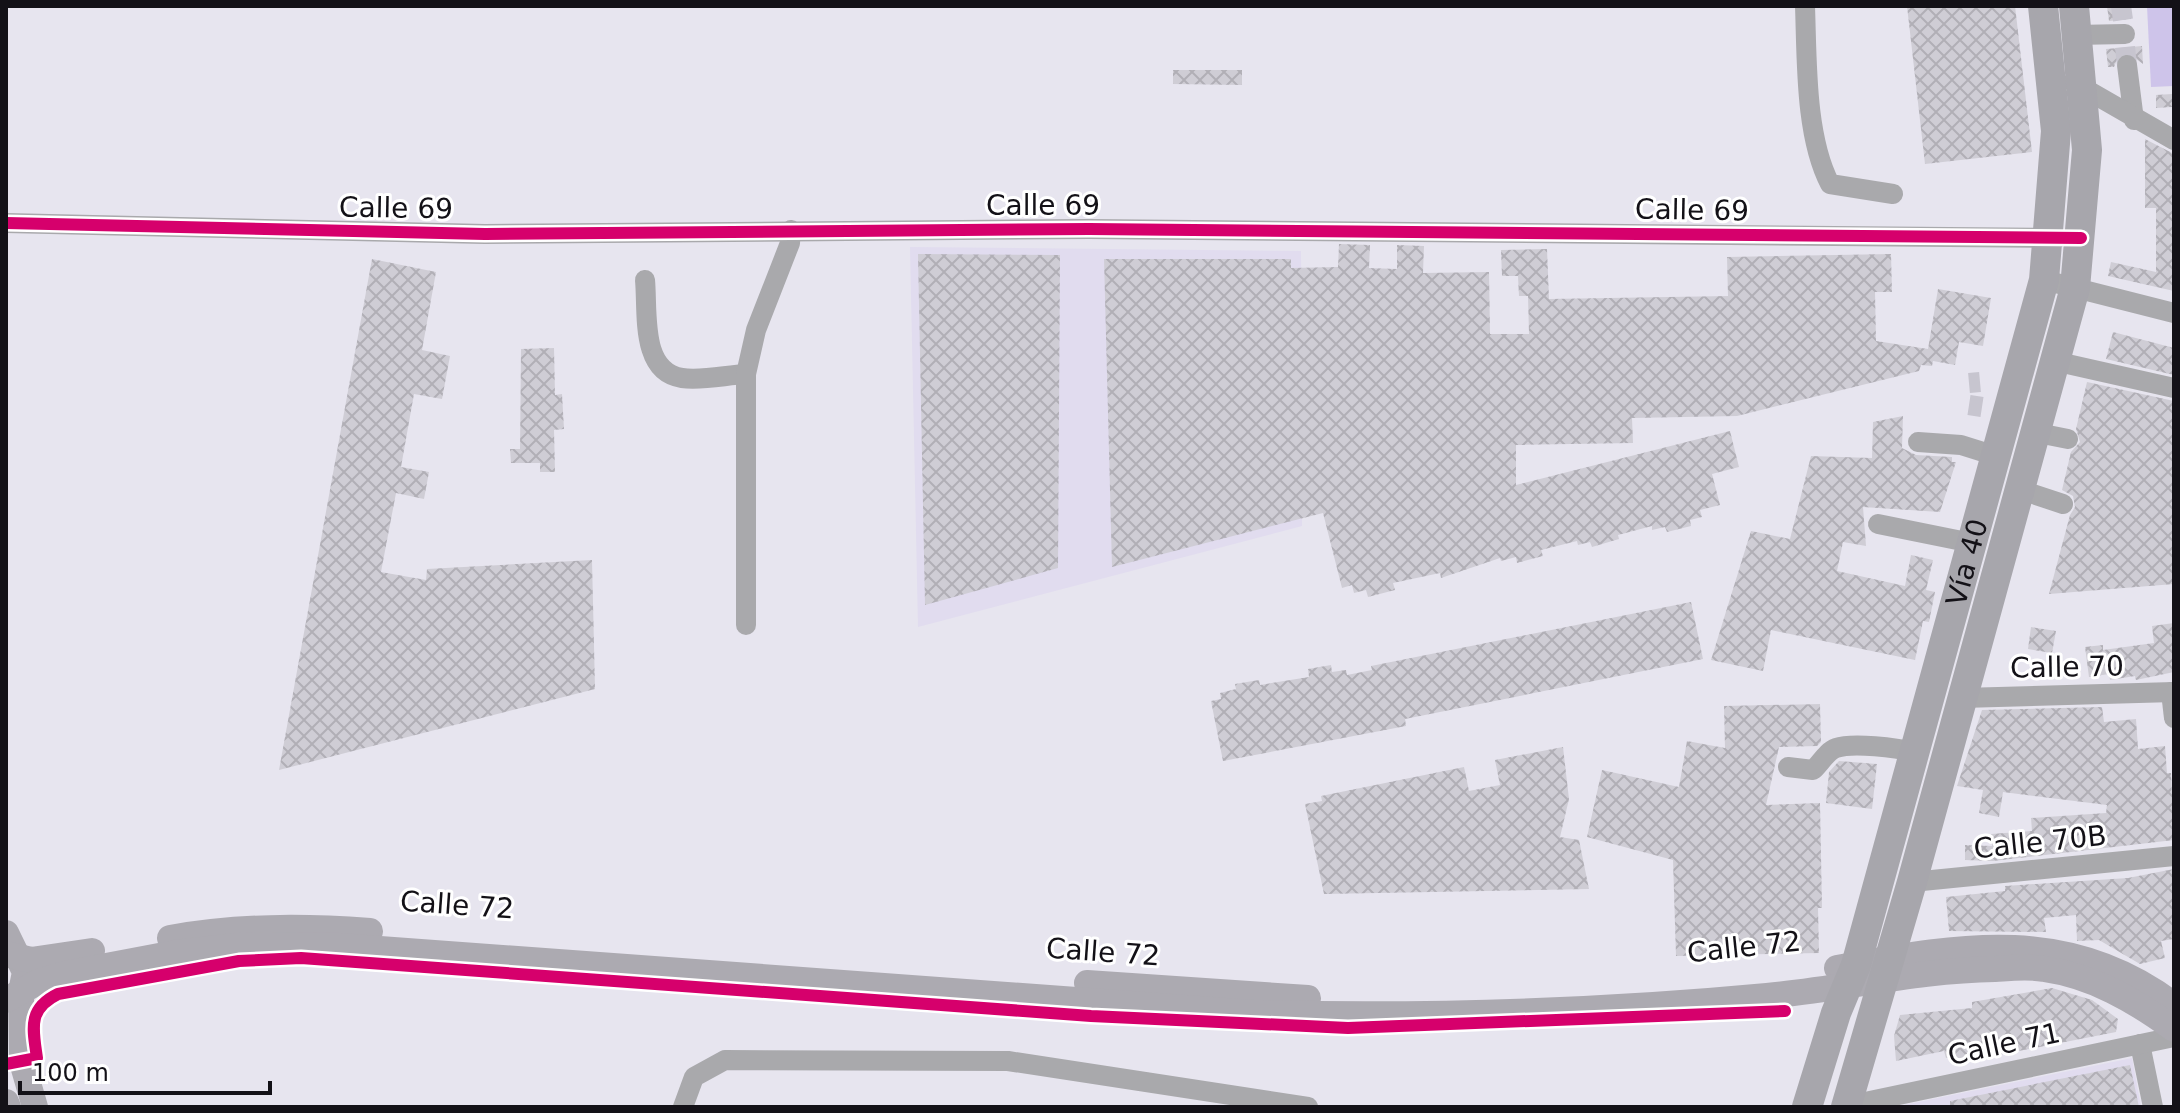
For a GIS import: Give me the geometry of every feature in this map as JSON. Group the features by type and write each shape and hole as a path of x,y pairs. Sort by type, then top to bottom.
{"highway":[{"name":"Vía 40","path":"1846,1106 1869,970 1914,752 2044,280 2056,131 2043,6"},
{"name":"Vía 40","path":"1807,1107 1912,882 2075,288 2087,150 2075,20"}],"main road":[{"name":"Calle 72","path":"9,947 31,960 218,929 297,925 1337,1000 1543,994 1744,982 1869,970 2040,968 2079,976 2135,1000 2174,1029"},
{"name":"Calle 72","path":"13,996 38,982 83,969 244,945 339,946 1253,1013 1341,1015 1609,1007 1797,994 1869,970 1972,947 2040,948 2085,958 2147,985 2174,1005"},
{"path":"9,947 25,972 13,996 22,1062 35,1107"}],"street":[{"path":"1805,6 1807,68 1820,164 1830,184 1893,194"},
{"path":"2075,20 2125,41 2134,120"},
{"path":"2049,69 2134,120 2169,134"},
{"name":"Calle 69","path":"6,223 485,234 1105,229 2081,238"},
{"path":"746,625 746,374 756,330 790,243 791,230"},
{"path":"645,280 652,357 666,372 682,378 746,374"},
{"path":"2044,280 2174,313"},
{"path":"2054,361 2174,388"},
{"path":"2033,432 2068,439"},
{"path":"1918,442 1961,445 1996,456"},
{"path":"2018,489 2063,504"},
{"path":"1878,524 1972,543"},
{"path":"2172,692 2174,718"},
{"name":"Calle 70","path":"1962,698 2172,692"},
{"path":"1788,767 1813,770 1833,748 1894,748 1914,752"},
{"name":"Calle 70B","path":"1912,882 2174,856"},
{"name":"Calle 71","path":"1846,1106 2174,1037"},
{"path":"2140,1044 2153,1107"},
{"path":"683,1107 694,1077 725,1060 1008,1061 1308,1107"}],"shaded area":[{"path":"2147,6 2174,6 2174,86 2151,87"},
{"path":"910,247 1301,251 1302,526 918,627"},
{"path":"2132,1058 2141,1107 1894,1107"}],"building":[{"path":"1907,6 2015,6 2032,152 1925,164"},
{"path":"2107,6 2130,6 2131,19 2109,21"},
{"path":"2142,46 2143,64 2126,52 2119,55 2114,67 2108,67 2106,49"},
{"path":"1173,70 1242,70 1242,85 1173,84"},
{"path":"2172,94 2172,107 2156,108 2156,95"},
{"path":"2145,139 2174,154 2174,291 2108,276 2111,262 2156,272 2156,208 2145,208"},
{"path":"1339,244 1370,245 1369,268 1397,269 1397,245 1424,246 1423,273 1489,272 1490,334 1529,334 1528,296 1519,296 1518,276 1502,276 1501,250 1547,249 1549,299 1728,296 1727,257 1891,254 1892,292 1875,292 1876,341 1928,349 1938,289 1991,298 1983,346 1959,342 1955,365 1933,361 1932,366 1921,365 1919,371 1737,416 1632,418 1633,443 1516,445 1516,485 1730,431 1739,467 1712,474 1720,505 1700,510 1702,517 1690,520 1691,526 1667,532 1665,527 1652,530 1652,526 1618,535 1619,539 1592,547 1590,542 1578,545 1577,541 1541,550 1543,556 1517,563 1516,557 1501,561 1500,558 1441,578 1440,573 1393,583 1395,590 1368,597 1366,590 1354,593 1352,585 1342,588 1323,513 1112,567 1104,259 1291,259 1291,268 1338,267"},
{"path":"918,254 1060,255 1058,568 925,605"},
{"path":"372,259 436,272 422,350 450,356 442,399 414,394 401,467 429,472 424,499 396,493 381,572 426,580 427,569 592,560 595,689 279,770"},
{"path":"2113,332 2174,348 2174,375 2106,359"},
{"path":"554,348 555,395 562,394 564,429 554,430 555,472 540,472 540,463 511,463 510,449 520,449 521,349"},
{"path":"2087,382 2174,401 2174,584 2049,594 2070,515 2075,507 2073,496 2062,490 2071,452 2080,442 2076,429"},
{"path":"1903,416 1902,448 1916,455 1952,457 1952,462 1956,462 1940,512 1863,507 1866,546 1843,542 1837,571 1905,586 1911,555 1933,560 1926,590 1935,592 1929,622 1923,621 1915,660 1771,630 1763,671 1711,660 1751,531 1790,539 1811,456 1872,458 1873,422"},
{"path":"1691,602 1703,659 1405,719 1406,726 1223,761 1211,701 1221,699 1220,693 1236,689 1235,684 1259,680 1260,685 1309,677 1308,669 1331,665 1332,672 1346,670 1347,675 1372,670 1371,666"},
{"path":"2174,623 2174,672 2136,680 2135,676 2110,680 2109,674 2089,677 2085,647 2103,645 2103,650 2154,643 2152,626"},
{"path":"2031,627 2056,631 2052,653 2028,649"},
{"path":"1820,704 1821,742 1817,746 1779,747 1766,805 1820,803 1822,908 1818,908 1819,953 1676,956 1673,860 1587,837 1602,770 1679,787 1687,741 1725,748 1724,706"},
{"path":"2102,707 2104,722 2136,719 2138,749 2165,746 2167,773 2171,773 2174,840 1993,861 1965,860 1965,845 1992,846 1991,834 2032,831 2031,818 2106,813 2107,805 2003,792 1999,817 1979,813 1983,790 1957,786 1982,710"},
{"path":"1563,747 1569,799 1560,837 1579,840 1589,889 1324,894 1305,804 1322,801 1321,796 1464,767 1469,791 1500,785 1495,760"},
{"path":"1839,761 1877,764 1872,809 1826,803 1829,772"},
{"path":"2174,869 2174,939 2161,941 2165,958 2140,964 2099,940 2077,941 2076,915 2044,918 2046,932 1949,931 1946,897 2005,891 2005,886 2128,878"},
{"path":"2052,988 2092,1000 2118,1019 2116,1032 1983,1058 1946,1058 1944,1051 1896,1061 1894,1036 1900,1015 1972,1008 1972,1002"},
{"path":"2130,1065 2139,1107 1950,1107 1950,1101"}],"tunnel":[{"path":"2121,6 2123,20"},
{"path":"2125,47 2127,65"},
{"path":"1969,383 1980,382"},
{"path":"1969,405 1982,407"}],"cycle path":[{"path":"6,223 485,234 1089,229 2081,238"},
{"path":"6,1064 37,1058 34,1021 41,1006 58,994 239,961 301,958 1091,1016 1348,1028 1785,1011"}]}
